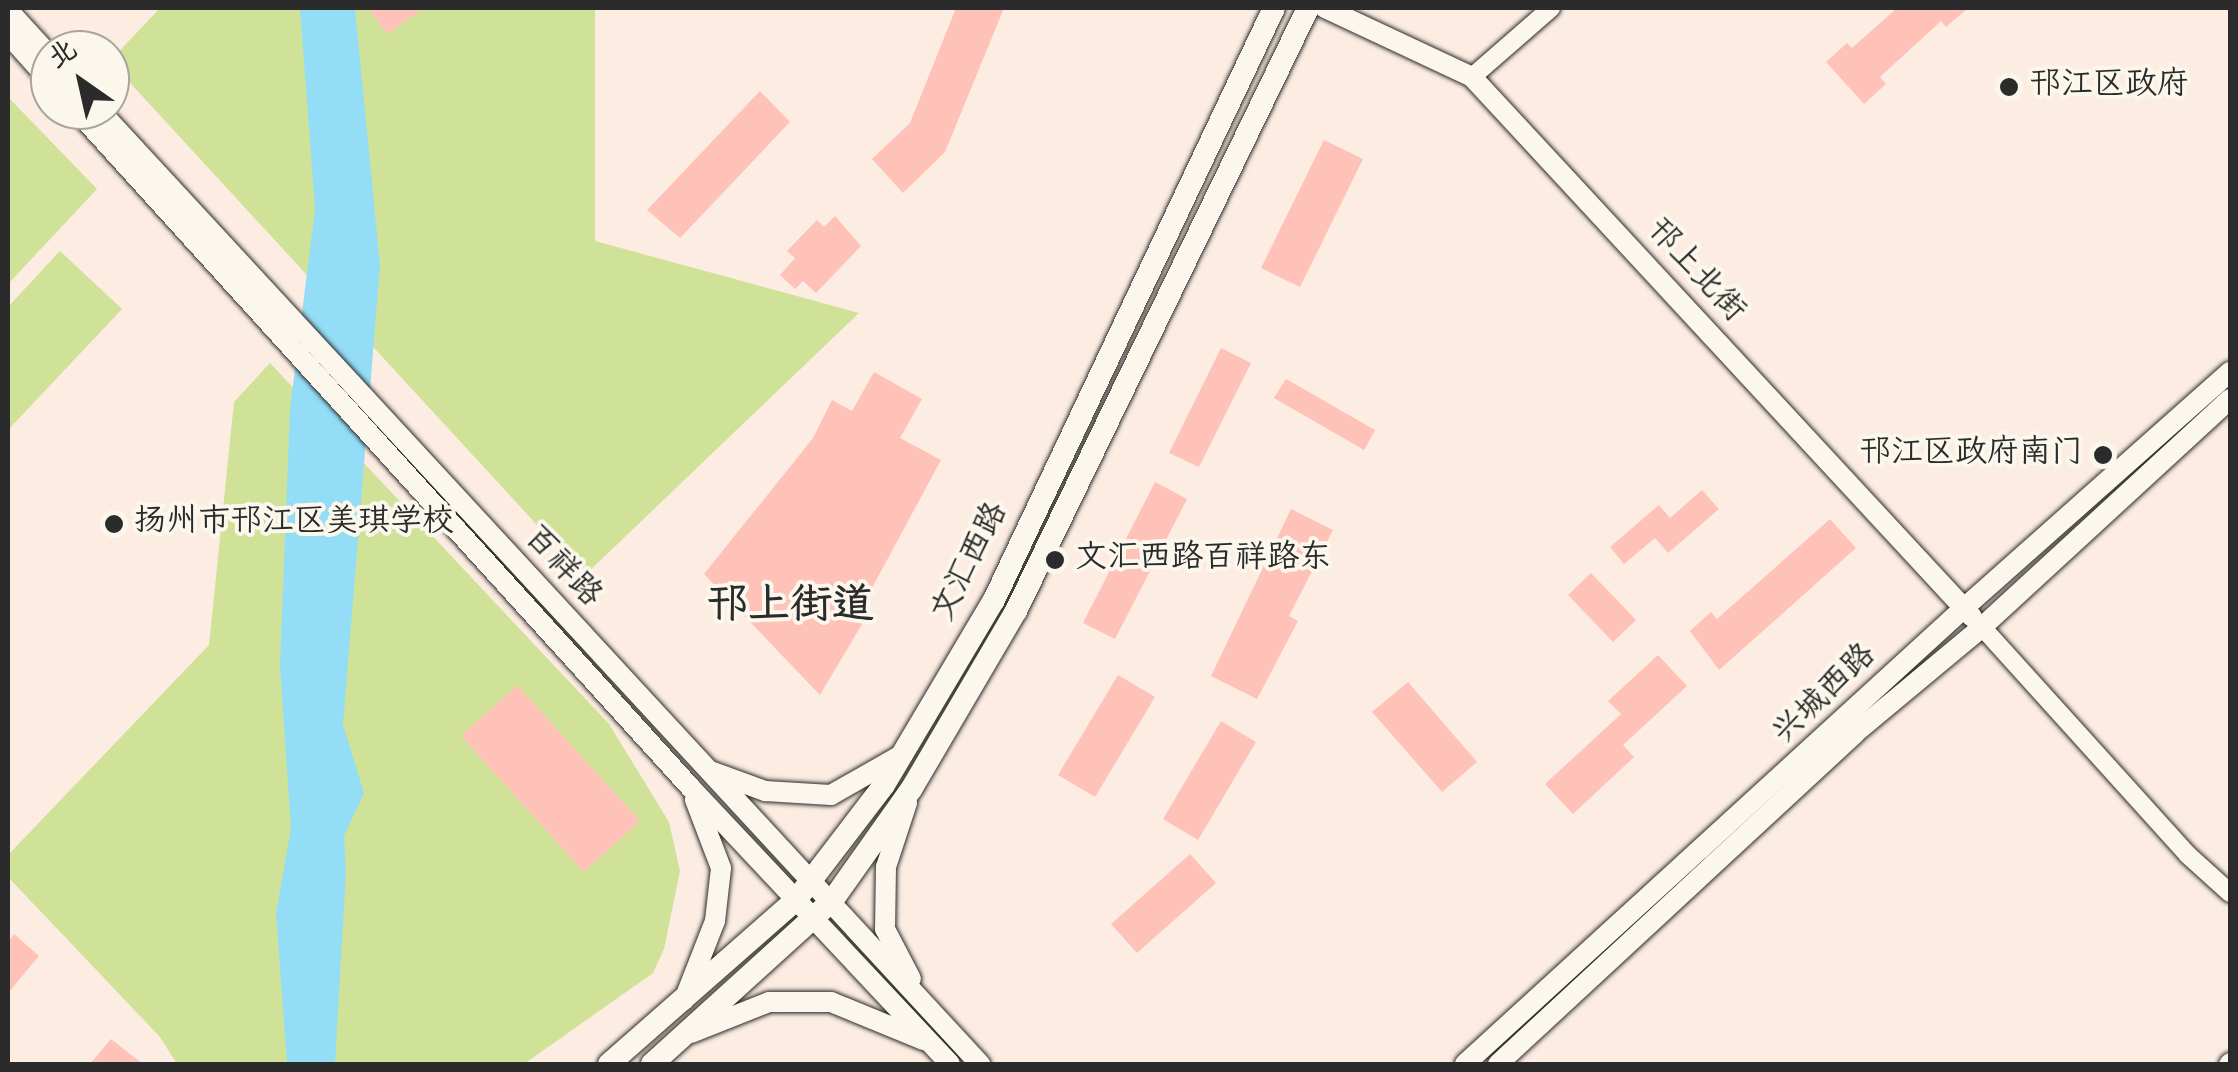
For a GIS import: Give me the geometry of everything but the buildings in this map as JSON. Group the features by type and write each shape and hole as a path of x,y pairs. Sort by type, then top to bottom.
{"main road":[{"name":"文汇西路","path":"609,1064 796,900 903,754 994,600 1274,8"},
{"name":"文汇西路","path":"652,1064 832,900 912,788 1016,611 1308,8"}],"street":[{"name":"邗上北街","path":"1325,8 1472,77 1982,627"},
{"path":"1472,77 1550,8"},
{"path":"8,10 30,34"},
{"path":"8,34 30,59"},
{"name":"百祥路","path":"94,130 691,788 950,1064"},
{"name":"百祥路","path":"117,130 980,1064"},
{"name":"兴城西路","path":"1466,1064 1849,718 1964,608 2230,372"},
{"name":"兴城西路","path":"1498,1064 1855,732 1982,627 2230,399"},
{"path":"1982,627 2188,855 2230,894"},
{"path":"706,769 765,791 831,795 903,754"},
{"path":"682,1002 715,922 721,868 691,788"},
{"path":"912,788 886,867 884,930 929,1011"},
{"path":"684,1036 769,1002 831,1002 930,1042"}],"green space":[{"path":"160,8 595,8 595,241 859,313 584,576 130,83 130,40"},
{"path":"8,97 30,120 30,130 40,130 97,189 8,284"},
{"path":"60,251 122,309 8,430 8,307"},
{"path":"270,363 609,724 669,822 680,871 664,949 653,973 524,1064 177,1064 160,1037 8,877 8,855 209,645 234,402"}],"water":[{"path":"300,8 355,8 380,265 343,725 364,793 344,836 346,871 335,1064 287,1064 276,913 291,829 280,666 290,409 315,209"}],"place":[{"name":"邗江区政府","path":"2009,87"},
{"name":"邗江区政府南门","path":"2103,455"},
{"name":"扬州市邗江区美琪学校","path":"114,524"},
{"name":"文汇西路百祥路东","path":"1055,560"}],"district":[{"name":"邗上街道","path":"790,610"}]}
